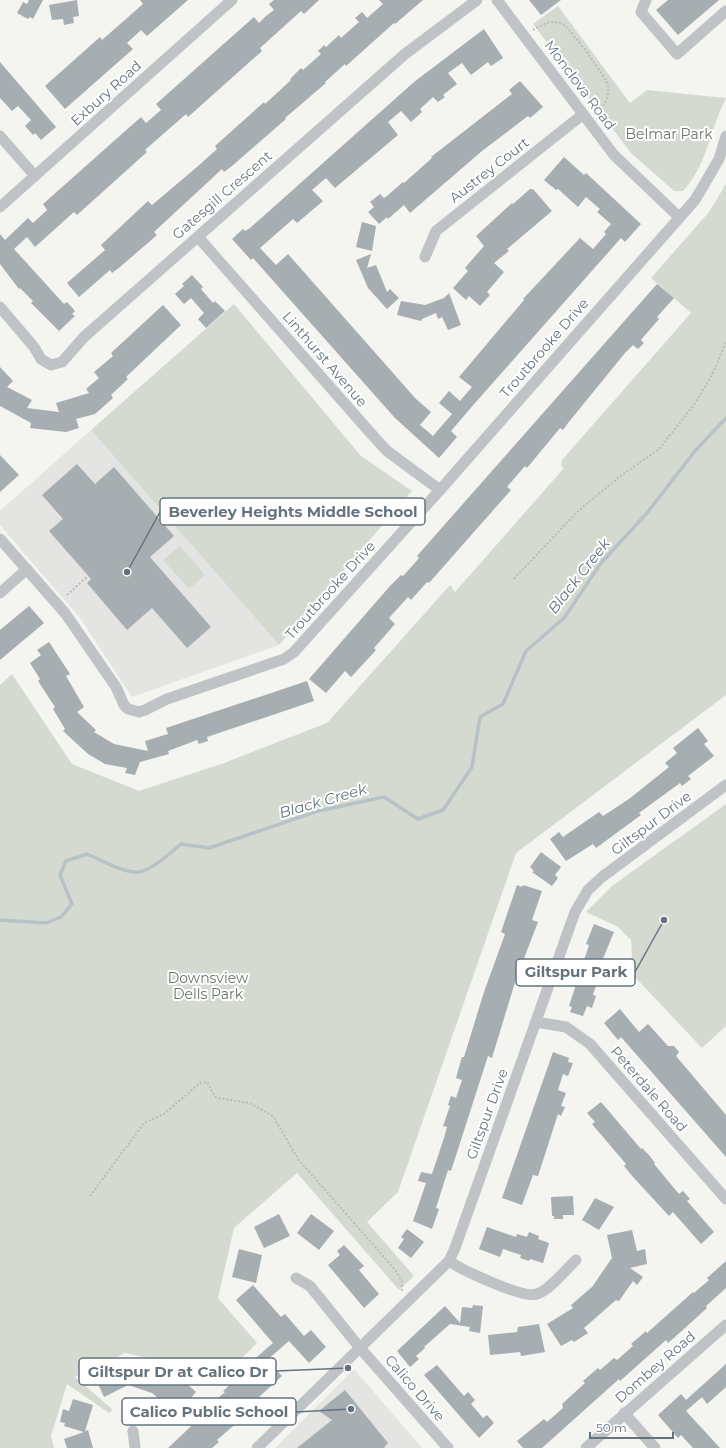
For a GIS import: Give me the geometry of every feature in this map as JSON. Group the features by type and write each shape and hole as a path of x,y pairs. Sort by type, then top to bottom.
{"street":[{"name":"Exbury Road","path":"0,207 232,0"},
{"name":"Gatesgill Crescent","path":"0,307 34,347 41,359 51,365 62,362 84,337 405,54 478,0"},
{"name":"Monclova Road","path":"497,0 614,156 679,217"},
{"path":"646,0 641,12 677,54 726,12"},
{"name":"Austrey Court","path":"425,257 436,231 582,115"},
{"path":"0,136 36,176"},
{"name":"Troutbrooke Drive","path":"0,539 65,613 116,687 124,705 128,709 139,712 167,699 284,659 294,652 440,490 695,200 720,159 726,136"},
{"name":"Linthurst Avenue","path":"198,237 387,451 440,490"},
{"path":"0,593 27,569"},
{"name":"Giltspur Drive","path":"257,1448 449,1262 575,912 588,890 602,877 726,785"},
{"name":"Peterdale Road","path":"536,1022 566,1027 590,1044 726,1199"},
{"path":"449,1262 463,1271 513,1290 535,1295 544,1291 576,1260"},
{"name":"Calico Drive","path":"296,1278 310,1286 360,1348 448,1448"},
{"name":"Dombey Road","path":"586,1448 624,1413 726,1325"},
{"path":"624,1413 655,1448"},
{"path":"133,1431 135,1448"}],"path":[{"path":"524,37 543,24 553,22 565,26 605,77 608,92 605,104 582,115"},
{"path":"514,579 577,512 623,474 659,449 694,405 712,375 726,342"},
{"path":"67,595 88,576"},
{"path":"90,1196 144,1123 164,1114 200,1083 207,1082 215,1097 250,1103 272,1116 298,1159 396,1271 402,1282 402,1306"}],"shaded area":[{"path":"91,430 279,645 132,697 80,618 0,525 0,511"},
{"path":"354,1369 422,1448 275,1448"}],"green space":[{"name":"Belmar Park","path":"558,6 630,103 647,90 726,98 698,170 683,191 674,191 631,153 533,24"},
{"name":"Downsview Dells Park","path":"726,184 726,695 516,853 398,1192 367,1222 414,1276 399,1290 297,1173 234,1228 218,1298 257,1343 214,1386 182,1365 125,1353 75,1377 113,1410 109,1413 67,1384 51,1436 54,1448 0,1448 0,685 12,674 72,764 139,791 224,763 327,723 450,585 455,592 564,468 561,466 562,460 691,313 651,278 709,212"},
{"path":"234,304 361,456 412,491 279,645 91,430"},
{"path":"180,546 205,575 189,589 163,560"},
{"path":"726,804 726,1026 702,1048 633,975 631,940 618,927 586,912 612,886"}],"building":[{"path":"29,0 43,0 33,19 30,17 28,19 17,13 23,2 27,4"},
{"path":"77,0 79,16 73,17 74,23 64,25 63,19 52,20 49,5"},
{"path":"140,0 188,0 147,36 141,30 127,43 133,49 65,109 45,86 100,37 102,40 143,4"},
{"path":"274,0 319,0 304,14 301,11 260,48 262,51 188,117 186,114 145,150 147,152 77,215 74,212 35,247 27,237 14,249 64,304 67,302 75,311 72,314 75,316 59,331 31,303 33,301 20,288 19,289 0,264 0,234 5,240 28,218 33,223 47,210 43,204 141,117 146,123 161,110 156,104 254,17 259,23 274,10 269,4"},
{"path":"379,0 423,0 395,24 394,23 346,66 345,64 325,82 326,83 232,166 224,172 222,169 154,232 157,235 120,267 112,273 110,270 79,297 67,283 105,250 101,245 148,201 152,205 197,167 217,149 215,146 264,102 265,104 291,80 290,79 301,68 303,70 321,54 318,51 324,45 326,47 339,35 341,38 359,22 355,18 362,12 367,18 383,4"},
{"path":"529,0 561,0 541,15"},
{"path":"668,0 719,0 678,35 656,10"},
{"path":"484,29 503,58 491,66 488,62 471,75 462,63 448,73 457,84 443,95 445,97 438,102 433,97 420,109 422,112 411,122 401,111 388,122 398,135 335,188 326,178 312,190 323,201 297,223 293,219 260,248 276,265 288,254 416,399 431,412 420,425 433,436 452,414 439,403 449,391 460,401 472,387 459,377 524,300 523,299 580,238 593,249 606,234 604,232 611,224 597,212 600,209 586,197 578,207 558,189 556,190 544,180 564,157 584,175 586,173 641,224 625,242 621,238 475,403 451,431 457,437 439,458 395,418 253,258 251,260 232,239 243,229 245,231 250,228 414,82"},
{"path":"0,62 56,127 41,140 35,133 33,135 25,126 31,120 18,106 12,111 0,98"},
{"path":"520,81 543,107 530,118 528,116 482,151 410,213 404,205 388,219 387,217 379,224 368,212 374,207 370,202 380,194 384,198 403,182 404,183 432,158 431,157 512,94 509,90"},
{"path":"530,189 533,189 552,211 507,249 509,251 494,263 504,272 487,292 490,295 480,306 469,296 466,300 453,288 468,271 465,268 484,246 476,236 512,203 513,204"},
{"path":"362,222 376,226 372,251 356,247"},
{"path":"371,254 367,268 376,265 387,292 390,289 399,298 387,309 368,288 356,260"},
{"path":"192,275 203,287 201,289 213,303 215,301 225,311 206,328 198,319 204,313 191,298 184,304 175,294 184,286 182,284"},
{"path":"657,284 674,298 657,317 659,319 641,340 644,343 638,349 633,345 625,353 563,430 560,428 527,468 525,466 507,487 511,490 429,583 427,582 411,600 408,597 389,618 395,624 374,648 376,650 351,677 345,671 326,693 309,679 390,586 401,575 403,576 413,565 419,558 417,556"},
{"path":"449,293 461,325 448,330 442,317 438,319 436,313 422,319 421,321 397,315 401,301 425,305 444,298"},
{"path":"163,305 181,325 126,377 128,379 111,395 113,398 95,414 76,419 79,428 66,432 30,428 31,423 0,406 0,367 13,381 7,387 32,400 27,408 59,412 56,403 89,393 86,389 99,378 94,372 113,356 111,353"},
{"path":"0,455 19,475 0,492"},
{"path":"77,464 95,484 114,467 174,536 150,557 211,627 187,648 152,608 127,630 87,583 91,579 49,531 63,519 42,495"},
{"path":"29,606 44,623 0,660 0,630"},
{"path":"49,642 70,674 66,676 84,707 77,712 96,730 94,732 114,744 148,751 145,741 168,734 166,728 307,681 314,701 207,737 208,741 199,744 197,740 168,751 169,754 140,762 135,775 125,773 127,768 105,764 88,754 63,731 65,729 53,709 55,707 38,681 40,679 30,663 41,655 37,650"},
{"path":"698,728 708,741 704,744 714,756 688,776 691,779 682,786 680,783 639,813 641,815 596,848 593,844 566,861 550,839 559,832 563,837 599,812 603,816 629,799 669,767 665,763 677,753 673,748"},
{"path":"541,852 561,867 555,875 558,878 552,886 532,872 534,871 530,867"},
{"path":"517,885 522,887 523,885 542,891 532,920 538,922 516,979 492,1058 488,1056 451,1171 448,1170 436,1208 439,1209 432,1229 413,1221 426,1183 418,1181 421,1172 432,1174 447,1127 443,1126 450,1106 448,1105 451,1096 456,1098 462,1080 456,1078 459,1067 462,1057 464,1057 484,992 505,934 501,932"},
{"path":"594,924 614,932 602,961 604,961 593,995 596,996 592,1008 587,1006 583,1016 570,1012 572,1007 569,1006 589,945 586,944"},
{"path":"620,1009 639,1032 648,1024 668,1046 674,1046 679,1052 676,1056 726,1115 726,1157 621,1037 618,1040 604,1023"},
{"path":"553,1052 569,1058 568,1062 573,1063 568,1076 563,1074 558,1090 566,1093 561,1106 565,1107 561,1116 558,1114 538,1176 533,1175 522,1205 502,1198"},
{"path":"601,1102 641,1149 642,1148 649,1155 655,1163 654,1164 679,1194 683,1191 690,1199 687,1201 714,1232 701,1244 673,1212 669,1216 634,1178 624,1166 626,1164 592,1124 595,1122 587,1113"},
{"path":"573,1196 574,1215 563,1215 563,1219 554,1219 554,1216 552,1216 551,1197"},
{"path":"595,1198 614,1207 599,1230 582,1220"},
{"path":"279,1214 290,1236 264,1248 254,1227"},
{"path":"311,1214 334,1231 319,1250 297,1233"},
{"path":"487,1227 516,1237 517,1234 527,1237 529,1232 539,1236 538,1239 549,1243 543,1263 520,1258 521,1255 503,1249 500,1257 479,1249"},
{"path":"407,1229 424,1242 411,1258 398,1248 404,1239 401,1237"},
{"path":"632,1230 637,1251 645,1249 647,1264 630,1268 643,1277 637,1285 633,1281 619,1301 616,1300 584,1328 588,1333 574,1342 572,1340 561,1346 547,1324 573,1308 571,1305 592,1287 612,1258 607,1235"},
{"path":"344,1245 364,1266 359,1270 379,1294 364,1308 328,1265 340,1255 337,1251"},
{"path":"239,1249 262,1255 256,1283 232,1277"},
{"path":"726,1261 726,1288 706,1306 707,1308 668,1343 666,1340 620,1381 619,1379 542,1448 523,1448 517,1441 544,1419 547,1422 563,1408 562,1404 585,1383 583,1381 598,1368 600,1370 614,1358 617,1360 633,1346 631,1344 646,1331 647,1333 693,1292 694,1293 709,1280 707,1278"},
{"path":"253,1285 281,1317 285,1314 304,1336 311,1330 326,1347 309,1363 289,1341 267,1360 282,1376 259,1397 261,1398 238,1418 240,1420 217,1440 219,1442 212,1448 168,1448 204,1414 202,1412 225,1392 223,1391 246,1370 244,1368 273,1343 236,1300"},
{"path":"473,1305 483,1306 480,1333 469,1331 470,1327 450,1324 424,1347 425,1348 416,1356 419,1359 410,1367 397,1351 445,1306 460,1323 462,1307 472,1308"},
{"path":"539,1324 545,1352 521,1356 520,1352 490,1355 488,1335 517,1332 518,1327"},
{"path":"134,1364 176,1378 178,1376 196,1392 177,1414 152,1393 128,1385 104,1397 98,1384 94,1386 91,1379 119,1365 128,1384"},
{"path":"726,1364 726,1387 707,1404 702,1397 686,1411 720,1448 693,1448 681,1435 678,1438 658,1415 681,1394 686,1400"},
{"path":"437,1365 464,1396 468,1392 475,1400 471,1404 483,1418 487,1415 494,1423 479,1438 424,1375"},
{"path":"345,1390 388,1443 384,1448 297,1448 332,1420 319,1411"},
{"path":"73,1399 93,1405 85,1431 88,1430 93,1448 67,1448 64,1439 84,1432 64,1426 65,1423 60,1422 63,1409 69,1411"}],"waterway":[{"name":"Black Creek","path":"0,920 46,923 61,917 72,904 60,875 66,861 87,854 124,870 137,872 154,866 181,844 209,848 318,811 384,797 418,819 443,810 472,767 480,717 503,704 526,651 564,618 601,563 647,513 695,451 726,418"}],"place":[{"name":"Beverley Heights Middle School","path":"127,572"},
{"name":"Giltspur Park","path":"664,920"},
{"name":"Giltspur Dr at Calico Dr","path":"348,1368"},
{"name":"Calico Public School","path":"351,1409"}]}
